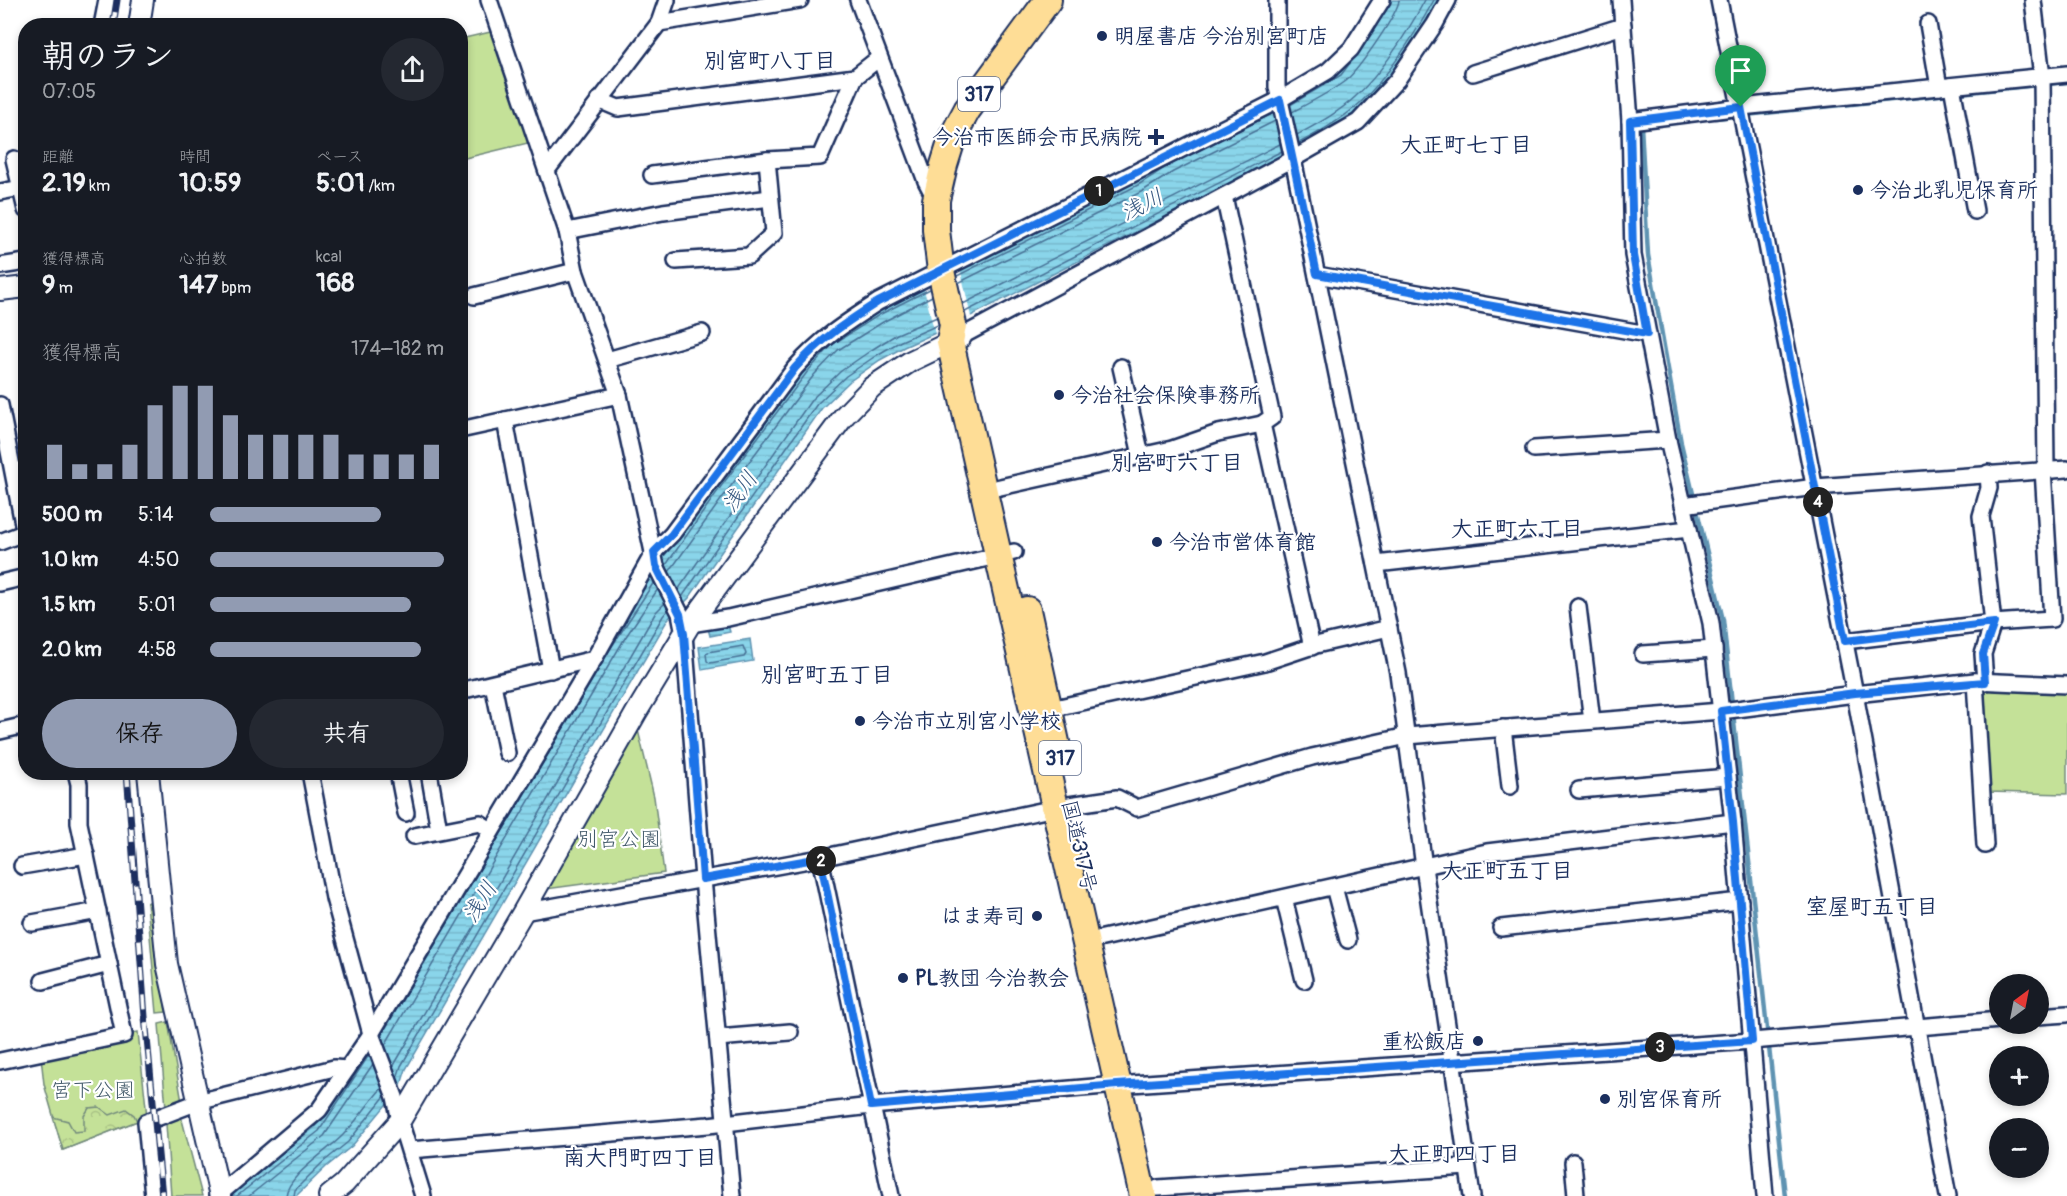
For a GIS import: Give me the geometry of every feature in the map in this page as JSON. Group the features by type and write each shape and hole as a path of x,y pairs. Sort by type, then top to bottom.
{"highway":[{"name":"国道317号","path":"1048,0 967,110 953,136 936,200 936,230 941,274 1126,1085 1154,1193"}],"street":[{"path":"104,18 107,0"},
{"path":"489,0 567,231 575,271 619,395 655,559 685,624 703,879 732,1196"},
{"path":"547,170 659,23 666,0"},
{"path":"659,23 801,0"},
{"path":"858,0 926,181 936,200"},
{"path":"1277,0 1277,87 1398,673 1472,1196"},
{"path":"149,780 167,964 219,1195 319,1110 373,1038 491,830 655,559 795,368 813,348 832,331 878,302 941,274 1280,103 1328,71 1352,49 1382,0"},
{"path":"329,1196 344,1184 400,1121 523,912 685,624 844,416 872,387 956,334 1224,196 1292,156 1358,122 1397,80 1435,24 1448,0"},
{"path":"1621,0 1630,121 1633,255 1668,440 1711,623 1733,822 1765,1196"},
{"path":"1719,0 1855,693 1948,1196"},
{"path":"1845,641 1994,623 2052,619 2044,469 2042,77 2033,0"},
{"path":"1928,24 1946,87 1975,211"},
{"path":"1473,73 1623,26"},
{"path":"652,175 767,160 820,157 855,77 879,58"},
{"path":"1630,121 1741,107 2067,74"},
{"path":"599,100 618,108 855,77"},
{"path":"14,159 18,176"},
{"path":"676,261 749,256 774,233 767,160"},
{"path":"0,192 18,189"},
{"path":"990,489 1172,449 1218,433 1262,424 1272,417 1224,196"},
{"path":"567,231 663,212 770,198"},
{"path":"0,266 18,263"},
{"path":"474,296 575,271"},
{"path":"1317,274 1647,334"},
{"path":"0,290 18,288"},
{"path":"607,360 702,333"},
{"path":"1121,367 1141,455"},
{"path":"468,428 619,395"},
{"path":"0,405 7,478 18,513"},
{"path":"506,420 551,670"},
{"path":"1262,424 1311,647"},
{"path":"1534,449 1668,440"},
{"path":"1683,505 1815,487 2067,469"},
{"path":"1985,845 1980,681 1983,654 1994,623 1981,516 1989,488 1988,473"},
{"path":"1376,564 1689,529"},
{"path":"0,542 18,537"},
{"path":"685,624 728,618 1006,554"},
{"path":"0,583 18,579"},
{"path":"1578,608 1592,721"},
{"path":"1041,711 1266,662 1311,647 1389,628"},
{"path":"1643,654 1714,649"},
{"path":"468,690 594,659"},
{"path":"523,912 820,858 1062,807 1117,798 1137,808 1312,757 1407,736 1721,711 1855,693 1980,681 2067,685"},
{"path":"493,684 507,753"},
{"path":"0,730 18,727"},
{"path":"1503,728 1510,786"},
{"path":"1579,790 1728,777"},
{"path":"0,1061 124,1035 79,823 78,780"},
{"path":"312,780 334,898 373,1038 395,1097 423,1196"},
{"path":"400,780 406,813"},
{"path":"430,780 439,830"},
{"path":"1093,941 1487,852 1733,822"},
{"path":"414,836 480,823 491,830"},
{"path":"22,866 86,855"},
{"path":"820,858 891,1196"},
{"path":"1334,887 1348,940"},
{"path":"1284,898 1304,980"},
{"path":"1502,928 1740,901"},
{"path":"32,923 98,911"},
{"path":"43,981 109,964"},
{"path":"2049,1015 2067,1014"},
{"path":"410,1150 708,1125 871,1106 1126,1085 1752,1041 1989,1021"},
{"path":"718,1038 790,1032"},
{"path":"153,1196 146,1122 198,1102 334,1068 347,1070"},
{"path":"1573,1162 1576,1196"},
{"path":"1154,1193 1467,1167"}],"green space":[{"path":"495,31 532,142 468,157 468,37"},
{"path":"1979,684 2067,688 2067,794 1987,792"},
{"name":"別宮公園","path":"638,730 654,797 664,873 546,889 542,885"},
{"path":"149,902 166,1012 157,1013 147,903"},
{"path":"168,1022 182,1102 166,1108 159,1024"},
{"name":"宮下公園","path":"138,1032 147,1117 63,1150 44,1084 41,1057"},
{"path":"99,1107 110,1115 126,1109 134,1115 137,1121 63,1150 53,1117 68,1121 74,1132 84,1131 84,1116 89,1108"},
{"path":"181,1116 202,1196 171,1196 166,1124"}],"water":[{"name":"浅川","path":"1387,0 1441,0 1399,67 1365,107 1331,132 880,360 850,381 822,408 689,598 668,619 406,1069 400,1088 352,1146 296,1196 227,1196 315,1127 365,1050 614,631 717,482 803,367 829,340 876,310 1337,70"},
{"path":"728,625 730,632 710,636 708,628"},
{"path":"750,639 753,661 702,670 699,647"}],"pier":[{"path":"960,267 971,317 935,334 923,285"}],"waterway":[{"path":"1716,118 2067,82"},
{"path":"1645,125 1641,125 1648,255 1681,443 1723,620 1785,1196"}],"railway":[{"path":"114,18 117,0"},
{"path":"128,780 145,1017 162,1196"}],"place":[{"name":"明屋書店 今治別宮町店","path":"1102,36"},
{"name":"今治市医師会市民病院","path":"1156,137"},
{"name":"今治北乳児保育所","path":"1858,190"},
{"name":"今治社会保険事務所","path":"1059,395"},
{"name":"今治市営体育館","path":"1157,542"},
{"name":"今治市立別宮小学校","path":"860,721"},
{"name":"はま寿司","path":"1037,916"},
{"name":"PL教団 今治教会","path":"903,978"},
{"name":"重松飯店","path":"1478,1041"},
{"name":"別宮保育所","path":"1605,1099"}],"district":[{"name":"別宮町八丁目","path":"770,61"},
{"name":"大正町七丁目","path":"1466,145"},
{"name":"別宮町六丁目","path":"1177,463"},
{"name":"大正町六丁目","path":"1517,529"},
{"name":"別宮町五丁目","path":"827,675"},
{"name":"大正町五丁目","path":"1507,871"},
{"name":"室屋町五丁目","path":"1872,907"},
{"name":"大正町四丁目","path":"1454,1154"},
{"name":"南大門町四丁目","path":"640,1158"}],"route":[{"path":"1280,100 1317,274 1647,334 1633,255 1630,121 1741,107 1845,641 1994,623 1983,654 1985,682 1975,681 1855,693 1721,711 1752,1041 1117,1085 871,1106 820,858 703,879 684,634 680,614 656,566 654,552 672,534 795,368 832,331 878,302 1280,100"}]}
